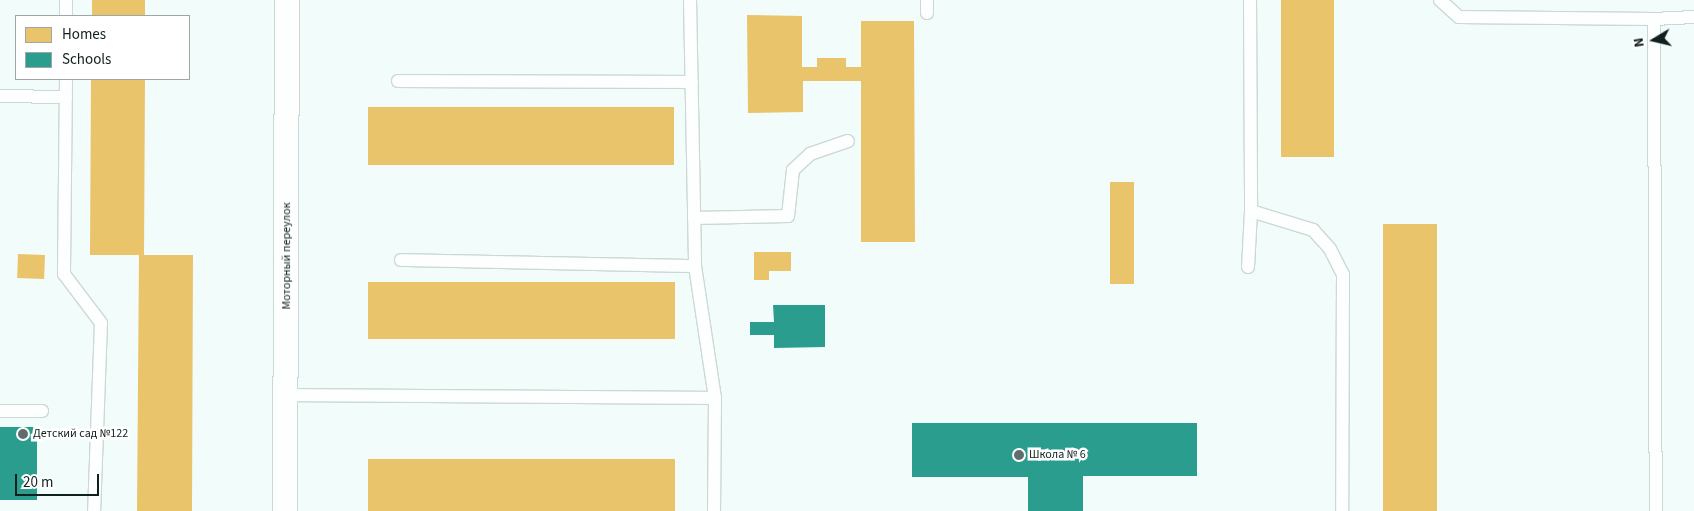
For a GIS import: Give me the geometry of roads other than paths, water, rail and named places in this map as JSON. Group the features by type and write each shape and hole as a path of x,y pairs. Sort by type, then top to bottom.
{"street":[{"name":"Моторный переулок","path":"285,511 287,0"}],"lane":[{"path":"66,0 66,15"},
{"path":"690,0 695,266 715,398 714,511"},
{"path":"927,13 928,0"},
{"path":"1248,267 1251,210 1250,0"},
{"path":"1440,0 1458,17 1654,19 1694,17"},
{"path":"1654,19 1656,511"},
{"path":"66,80 64,274 101,323 94,511"},
{"path":"398,81 692,82"},
{"path":"0,96 66,97"},
{"path":"694,218 788,216 793,170 810,154 848,141"},
{"path":"1251,210 1313,230 1330,249 1343,274 1342,511"},
{"path":"401,260 695,266"},
{"path":"286,396 715,398"},
{"path":"0,411 42,411"}],"place":[{"name":"Детский сад №122","path":"23,434"},
{"name":"Школа № 6","path":"1019,455"}]}
